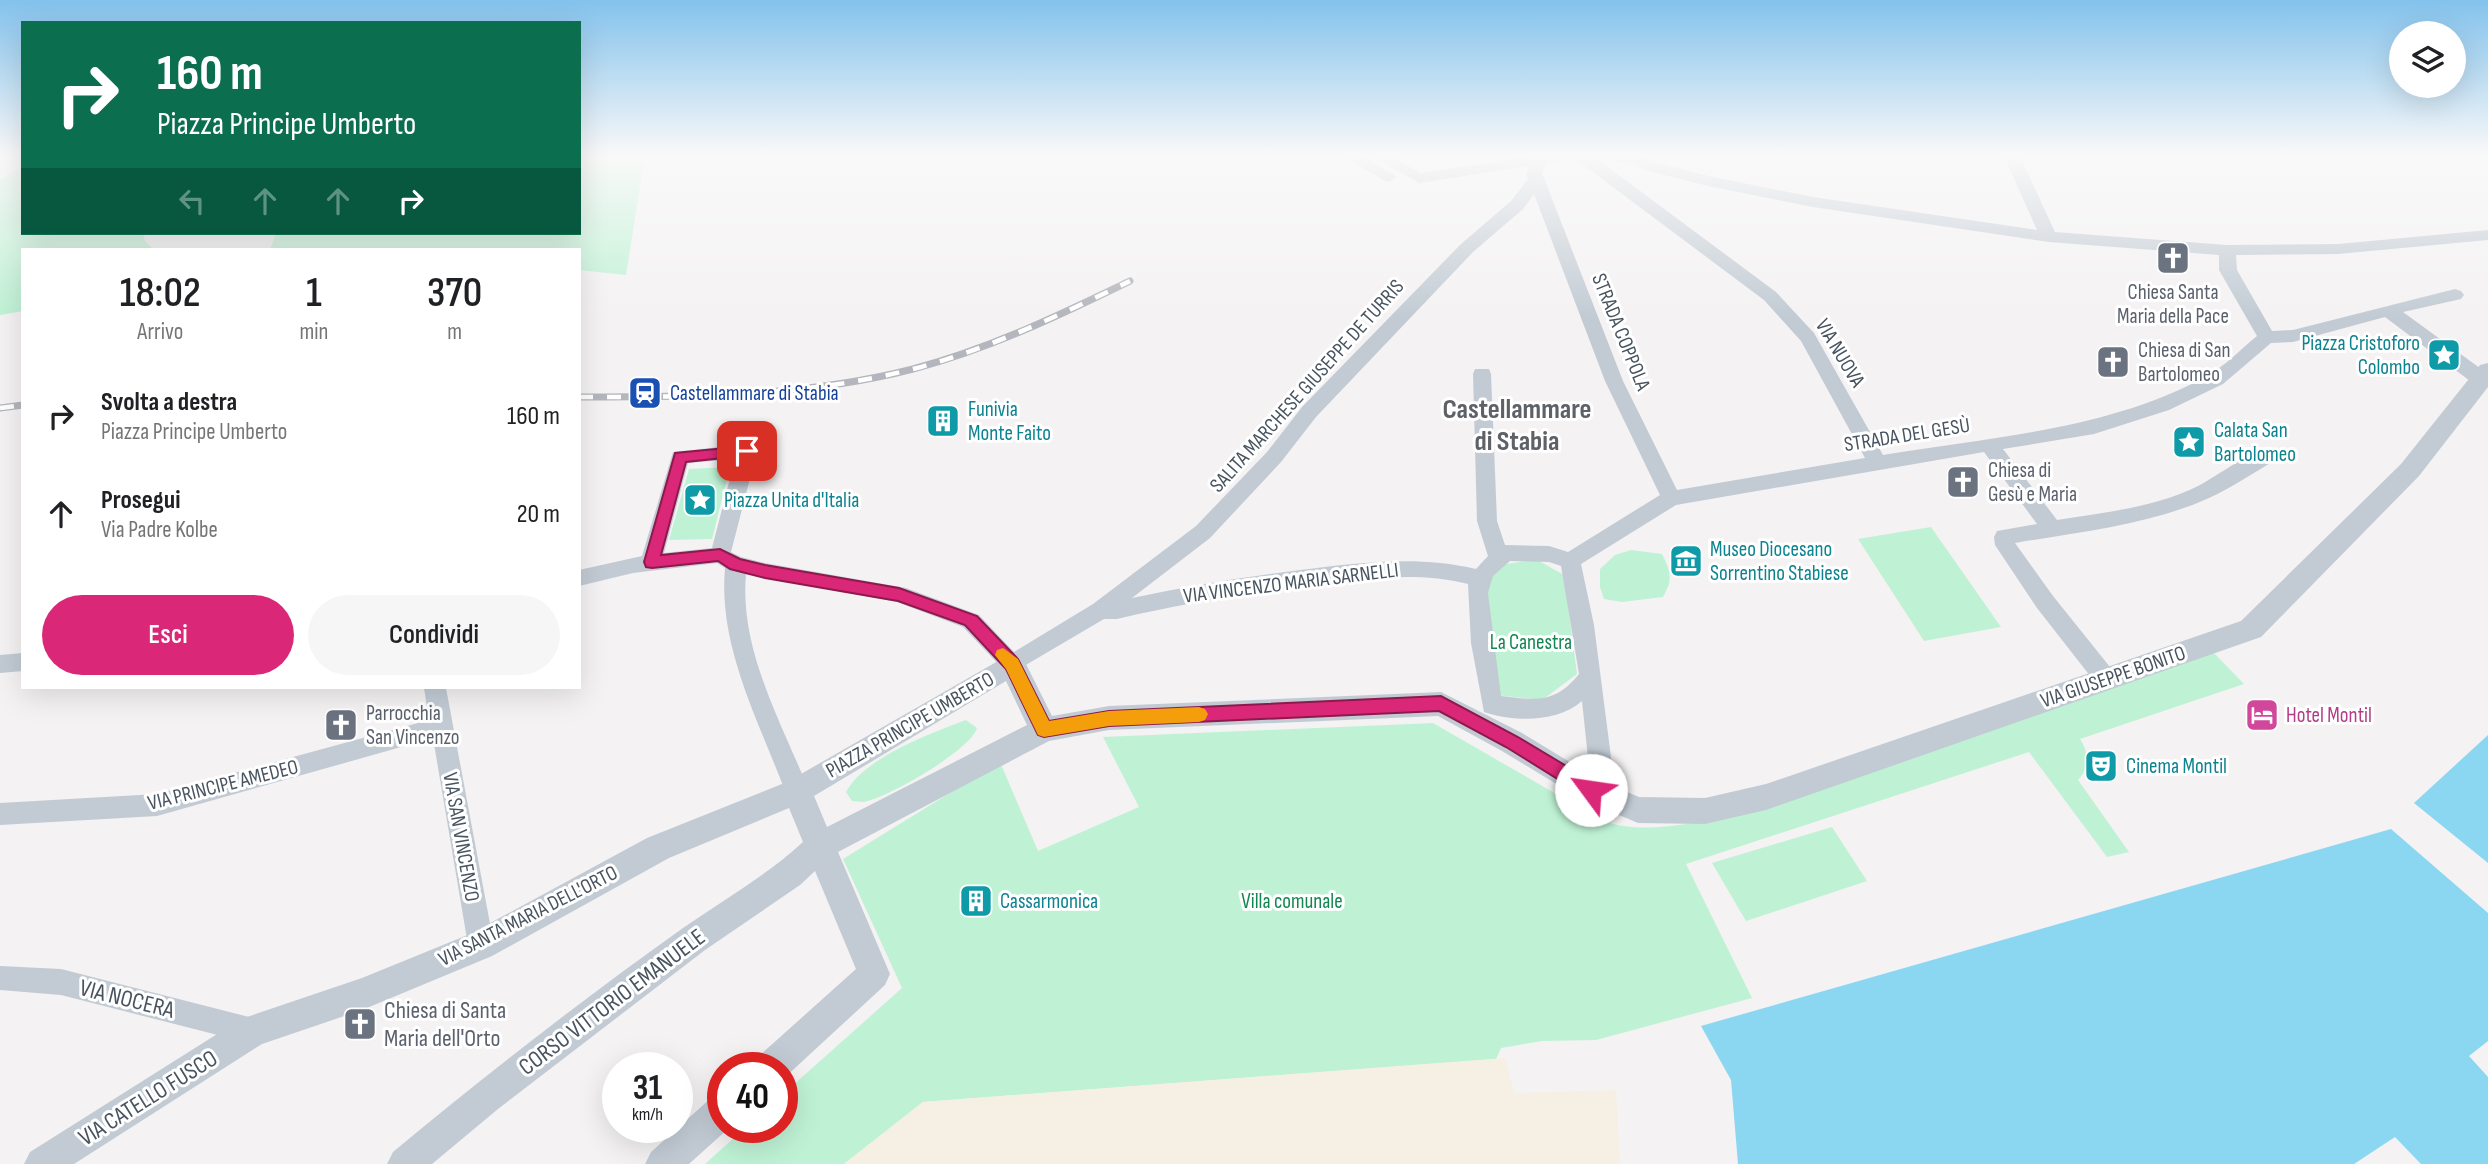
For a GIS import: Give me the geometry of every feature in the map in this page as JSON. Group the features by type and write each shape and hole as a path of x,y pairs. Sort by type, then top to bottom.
{"street":[{"name":"SALITA MARCHESE GIUSEPPE DE TURRIS","path":"1012,664 1101,610 1203,532 1274,457 1309,412 1467,248 1513,208"},
{"name":"STRADA COPPOLA","path":"1547,208 1614,381 1671,498"},
{"name":"VIA NUOVA","path":"1652,208 1770,296 1808,337 1877,463"},
{"path":"1857,208 2049,236 2227,250 2338,249 2488,235"},
{"path":"2035,208 2049,236"},
{"path":"2227,250 2228,270 2267,337 2292,336 2455,295"},
{"path":"2384,312 2485,375"},
{"name":"STRADA DEL GESÙ","path":"1671,498 2094,427 2149,409 2216,379 2267,337"},
{"path":"1482,374 1487,521 1499,558"},
{"name":"VIA GIUSEPPE BONITO","path":"1604,796 1638,810 1705,811 1766,797 2251,629 2410,470 2485,375"},
{"path":"1989,445 2051,528"},
{"path":"652,562 680,457 747,451 728,560 746,661 874,974 789,1052"},
{"path":"2106,679 2045,602 2005,545 2004,537 2094,522 2176,503 2204,492 2272,453"},
{"path":"1485,714 1488,687 1476,589 1489,565 1506,554 1549,554 1570,561 1614,531 1671,498"},
{"path":"581,578 652,562 728,560 899,594 971,621 1012,664"},
{"path":"1570,561 1583,625 1604,796"},
{"name":"VIA VINCENZO MARIA SARNELLI","path":"1101,610 1117,610 1231,587 1357,572 1422,568 1457,571 1481,579"},
{"path":"0,664 21,662"},
{"name":"PIAZZA PRINCIPE UMBERTO","path":"797,791 1012,664 1044,730"},
{"path":"822,845 1044,730 1109,718 1441,704 1485,714 1549,710 1579,691 1590,676"},
{"name":"VIA SAN VINCENZO","path":"435,689 481,945"},
{"path":"1485,714 1604,796"},
{"name":"VIA PRINCIPE AMEDEO","path":"0,814 157,805 441,726"},
{"name":"VIA SANTA MARIA DELL'ORTO","path":"253,1031 362,994 481,945 658,848 797,791"},
{"name":"CORSO VITTORIO EMANUELE","path":"405,1164 486,1097 694,939 789,875 822,845"},
{"name":"VIA NOCERA","path":"0,978 61,982 253,1031"},
{"name":"VIA CATELLO FUSCO","path":"42,1164 253,1031"},
{"path":"663,1164 707,1124"}],"green space":[{"path":"0,208 21,208 21,235 144,235 152,248 21,248 21,311 0,315"},
{"path":"581,208 636,208 626,275 581,270 581,248 271,248 275,235 581,235"},
{"path":"730,467 712,539 669,540 689,469"},
{"path":"1931,527 2001,627 1924,641 1858,539"},
{"path":"1631,550 1662,554 1670,576 1663,597 1622,602 1604,599 1600,587 1600,569 1615,555"},
{"name":"La Canestra","path":"1539,561 1564,575 1577,674 1542,700 1495,695 1483,588 1494,566"},
{"name":"Villa comunale","path":"2213,652 2244,684 2080,739 2087,760 2085,770 2078,780 2129,852 2107,857 2029,752 1686,864 1752,998 1596,1040 1542,1041 1501,1048 1496,1059 923,1102 844,1164 705,1164 728,1143 798,1143 798,1081 902,988 843,859 1000,762 1038,851 1139,807 1103,737 1433,723 1603,821 1639,827 1700,822"},
{"path":"966,720 977,728 971,737 944,760 908,783 863,802 852,801 846,792 867,768 883,758 917,740"},
{"path":"1832,827 1867,881 1746,921 1712,863"}],"sand":[{"path":"1505,1058 1514,1093 1616,1090 1620,1164 844,1164 923,1102"}],"water":[{"path":"2488,735 2488,863 2414,803"},
{"path":"2391,829 2488,913 2488,1041 2469,1056 2488,1077 2488,1164 1738,1164 1731,1080 1701,1026"}],"pier":[{"path":"2395,1137 2421,1164 2354,1164"}],"railway":[{"path":"581,397 747,394 872,378 969,352 1051,319 1130,281"},
{"path":"0,408 21,405"}],"slow traffic":[{"path":"1003,655 1012,664 1044,730 1109,718 1199,714"}],"place":[{"name":"Chiesa Santa Maria della Pace","path":"2173,258"},
{"name":"Piazza Cristoforo Colombo","path":"2444,355"},
{"name":"Chiesa di San Bartolomeo","path":"2113,362"},
{"name":"Castellammare di Stabia","path":"645,393"},
{"name":"Funivia Monte Faito","path":"943,421"},
{"name":"Calata San Bartolomeo","path":"2189,442"},
{"name":"Chiesa di Gesù e Maria","path":"1963,482"},
{"name":"Piazza Unita d'Italia","path":"700,500"},
{"name":"Museo Diocesano Sorrentino Stabiese","path":"1686,561"},
{"name":"Hotel Montil","path":"2262,715"},
{"name":"Parrocchia San Vincenzo","path":"341,725"},
{"name":"Cinema Montil","path":"2101,766"},
{"name":"Cassarmonica","path":"976,901"},
{"name":"Chiesa di Santa Maria dell'Orto","path":"360,1024"}],"district":[{"name":"Castellammare di Stabia","path":"1517,425"}],"route":[{"path":"747,451 680,457 652,562 720,555 736,564 765,571 899,594 971,621 1012,664 1044,730 1109,718 1441,704 1512,742 1591,790"}]}
